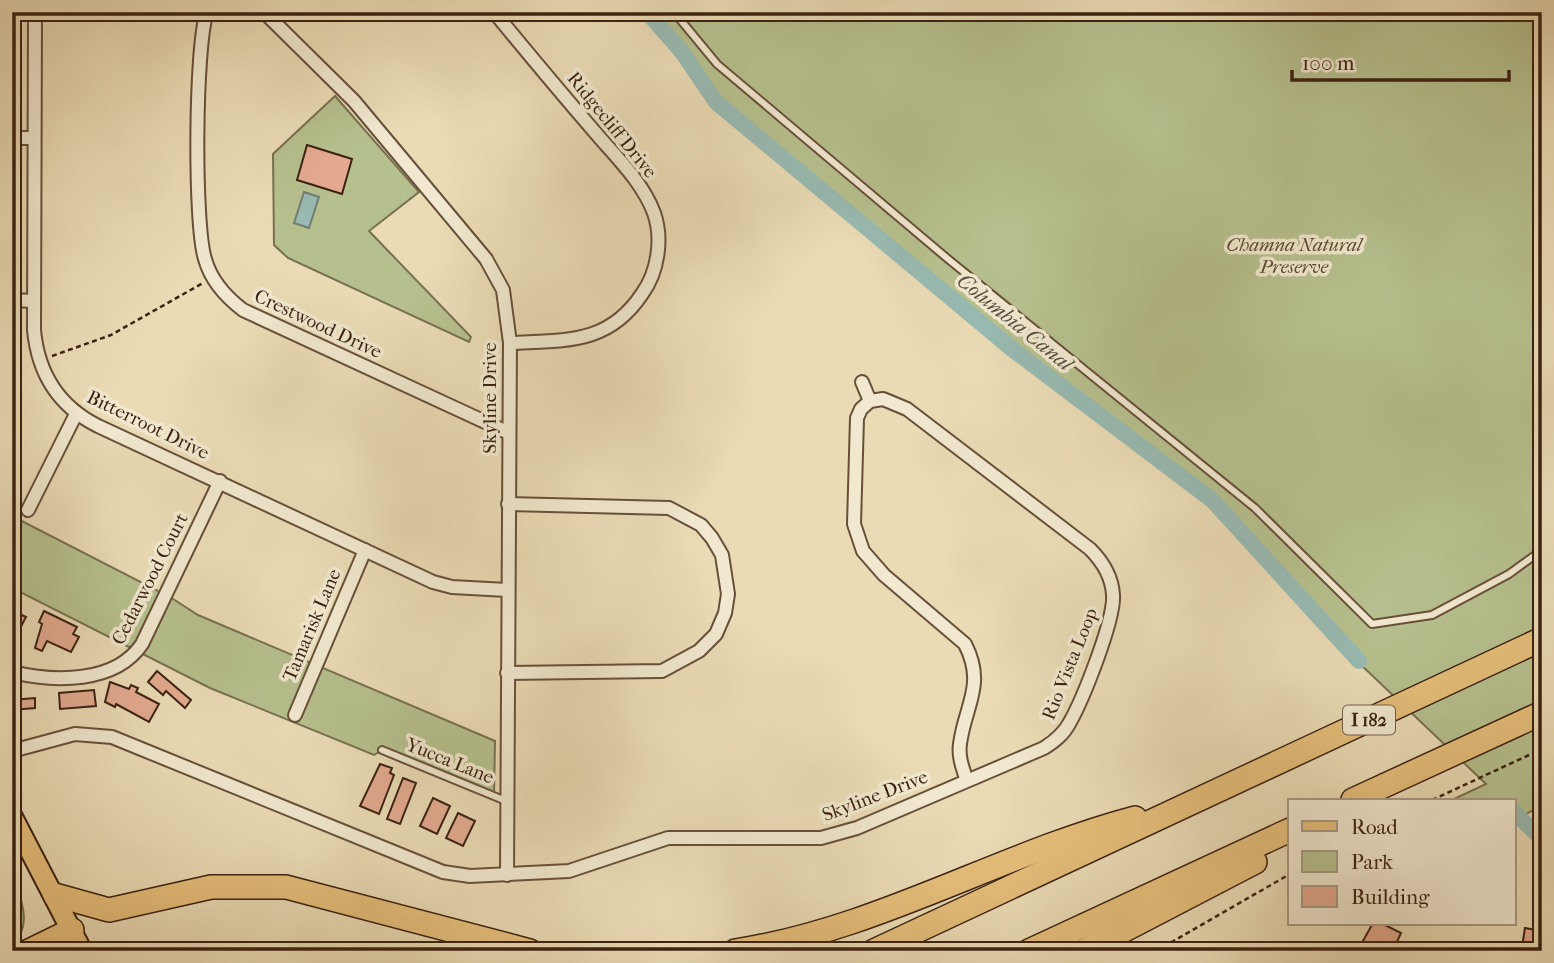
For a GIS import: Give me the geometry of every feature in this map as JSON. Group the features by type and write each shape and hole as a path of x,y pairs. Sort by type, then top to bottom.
{"highway":[{"name":"I 182","path":"874,951 1542,639"},
{"path":"1355,799 1542,713"},
{"path":"735,951 834,929 1078,833 1196,802"},
{"path":"1029,951 1288,831"},
{"path":"1084,951 1288,842"},
{"path":"55,895 109,910 211,887 286,887 530,951"},
{"path":"29,951 77,940"}],"main road":[{"path":"12,816 77,940"}],"street":[{"name":"Bitterroot Drive","path":"35,12 33,301 39,361 58,396 76,414 365,551 452,587 507,590"},
{"name":"Crestwood Drive","path":"207,12 200,48 199,231 205,263 212,277 243,310 509,433"},
{"name":"Skyline Drive","path":"264,12 354,101 486,259 503,290 510,343 507,875"},
{"name":"Ridgecliff Drive","path":"494,12 635,180 654,213 657,231 656,267 651,282 620,321 590,336 510,343"},
{"path":"12,138 34,138"},
{"path":"12,300 33,301"},
{"path":"862,382 870,401 861,409 854,430 855,533 870,562 957,637 971,655 975,685 960,744 967,781"},
{"name":"Rio Vista Loop","path":"870,401 883,399 895,403 922,419 1090,549 1111,578 1113,610 1070,722 1058,739 1044,748 967,781"},
{"path":"28,510 76,414"},
{"name":"Cedarwood Court","path":"12,672 47,678 96,674 129,661 142,644 220,481"},
{"path":"507,673 662,671 699,651 716,634 725,612 728,594 722,555 712,538 701,525 669,508 508,504"},
{"name":"Tamarisk Lane","path":"295,715 365,551"},
{"name":"Skyline Drive","path":"12,751 66,735 106,736 443,872 470,876 569,871 668,838 821,838 857,828 967,781"}],"lane":[{"path":"674,12 717,64 947,259 1255,508 1371,624 1432,615 1509,574 1542,550"},
{"name":"Yucca Lane","path":"382,750 506,801"}],"path":[{"path":"1356,12 1380,12"},
{"path":"39,361 111,335 212,277"},
{"path":"1434,799 1542,749"},
{"path":"1156,951 1288,875"}],"green space":[{"name":"Chamna Natural Preserve","path":"647,12 1542,12 1542,805 1521,817 1516,812 1516,799 1454,799 1486,784 1358,662 1212,500 1012,349 716,102 682,52"},
{"path":"335,96 419,192 369,231 471,337 469,342 288,258 274,245 273,154"},
{"path":"12,516 170,597 198,615 495,741 494,796 382,750 374,755 210,688 12,588"},
{"path":"13,874 22,902 24,920 19,937 12,944"}],"water":[{"path":"304,192 319,197 309,228 294,223"}],"building":[{"path":"307,145 352,159 342,194 297,180"},
{"path":"12,610 26,617 16,636 12,634"},
{"path":"44,611 77,627 73,634 79,637 71,652 47,641 42,651 35,648 42,624 39,622"},
{"path":"157,671 191,700 185,708 166,691 163,695 148,682"},
{"path":"110,682 129,689 131,685 138,688 136,692 159,704 149,722 116,704 115,707 105,702"},
{"path":"94,690 96,706 60,709 59,693"},
{"path":"35,698 35,708 12,710 12,700"},
{"path":"380,764 392,768 390,773 394,775 379,814 360,806"},
{"path":"403,778 416,783 400,824 387,819"},
{"path":"433,798 450,806 437,834 420,826"},
{"path":"458,813 475,821 463,846 446,838"},
{"path":"1372,925 1385,925 1401,933 1396,944 1403,947 1401,951 1366,951 1369,945 1363,941"},
{"path":"1525,928 1542,931 1542,950 1522,947"}],"waterway":[{"name":"Columbia Canal","path":"647,12 682,52 716,102 1012,349 1212,500 1359,661"},
{"name":"Columbia Canal","path":"1516,814 1542,839"}]}
